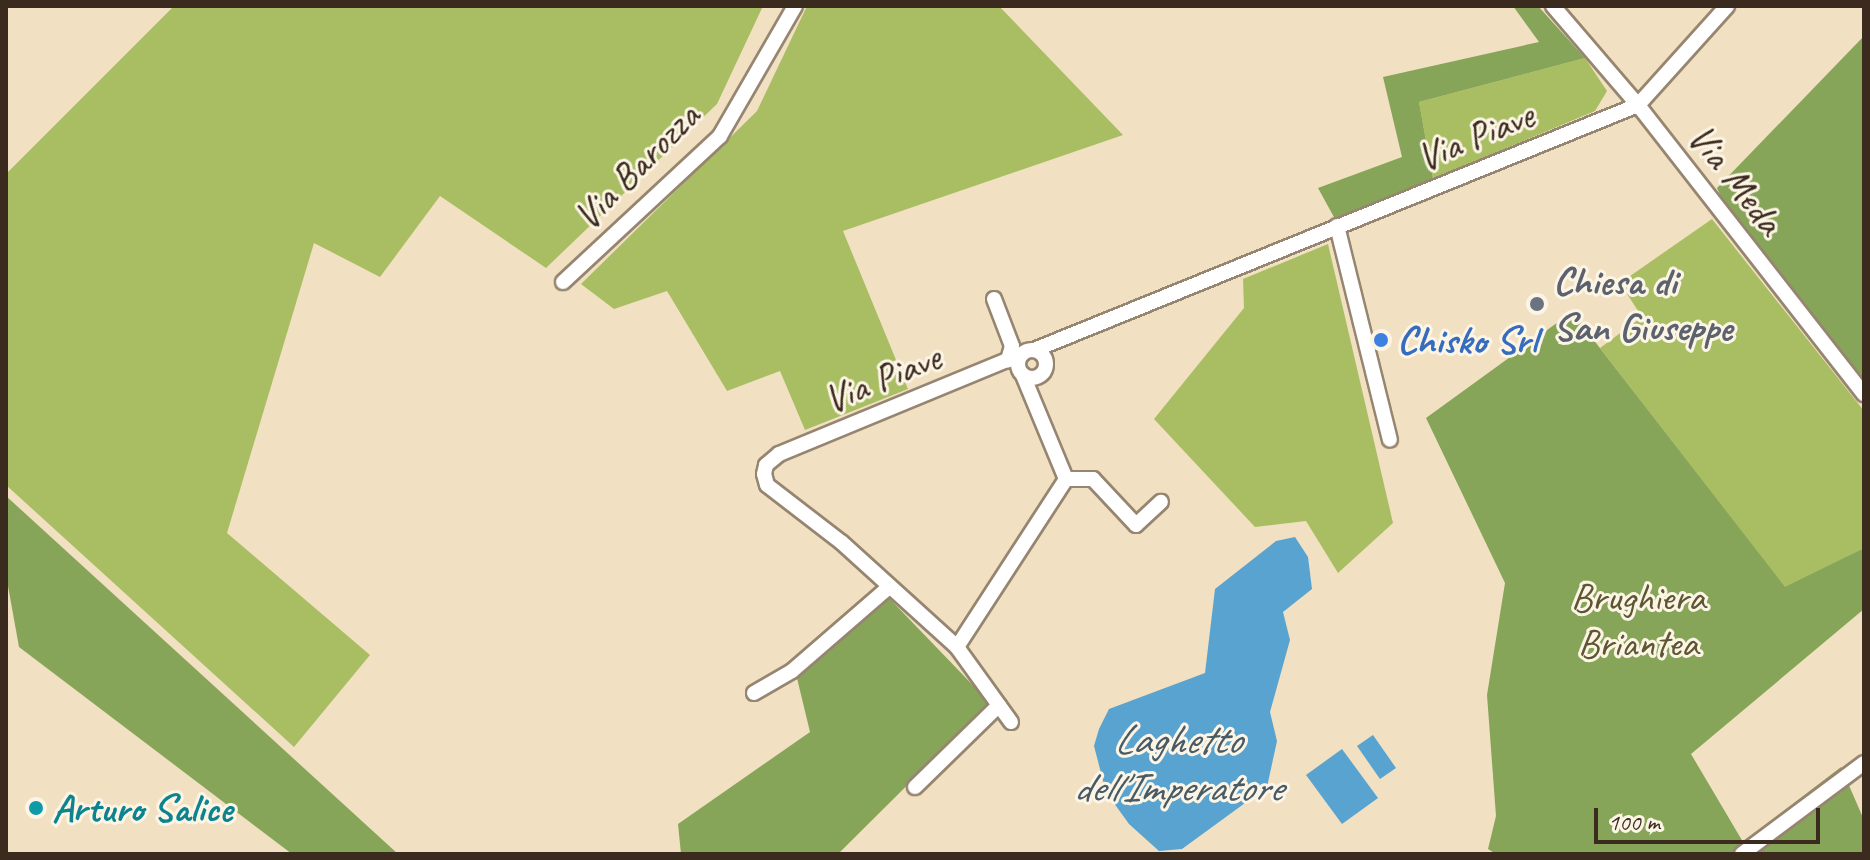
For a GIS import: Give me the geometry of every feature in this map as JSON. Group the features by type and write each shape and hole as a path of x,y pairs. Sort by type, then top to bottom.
{"street":[{"name":"Via Barozza","path":"563,282 720,136 795,6"},
{"name":"Via Meda","path":"1553,6 1638,105 1864,394"},
{"path":"1638,105 1727,6"},
{"name":"Via Piave","path":"889,587 841,542 767,485 766,465 779,454 1024,364 1054,344 1638,105"},
{"path":"1337,226 1390,440"},
{"path":"994,299 1012,346 1024,364 1066,479"},
{"path":"1024,364 1046,362 1054,344"},
{"path":"1066,479 1093,479 1136,525 1161,502"},
{"path":"957,647 1066,479"},
{"path":"754,693 792,671 889,587 957,647 1011,722"},
{"path":"915,787 999,705"},
{"path":"1742,854 1864,763"}],"green space":[{"path":"174,6 763,6 717,104 546,268 440,196 380,277 314,243 227,533 370,655 294,747 6,485 6,174"},
{"path":"807,6 999,6 1123,135 843,231 908,389 805,430 780,371 727,391 667,291 614,309 581,284 757,111"},
{"path":"1513,6 1538,6 1585,58 1419,102 1433,179 1335,219 1318,188 1402,157 1383,77 1539,42"},
{"path":"1864,36 1864,385 1729,214 1717,188"},
{"path":"1585,58 1607,91 1595,111 1433,179 1419,102"},
{"path":"1712,219 1864,411 1864,548 1785,588 1600,348 1642,317 1620,283"},
{"path":"1328,244 1393,523 1338,573 1306,521 1255,527 1154,419 1244,308 1243,279"},
{"name":"Brughiera Briantea","path":"1572,312 1785,587 1864,548 1864,609 1691,754 1743,842 1841,767 1864,820 1864,854 1496,854 1488,849 1496,816 1487,695 1505,583 1426,418"},
{"path":"6,496 398,854 292,854 19,647 6,575"},
{"path":"887,596 990,703 838,854 681,854 678,824 810,732 796,674"}],"water":[{"name":"Laghetto dell'Imperatore","path":"1295,537 1308,557 1312,589 1283,612 1290,640 1270,712 1277,741 1267,787 1182,849 1159,851 1129,824 1106,792 1094,746 1099,729 1109,709 1205,673 1215,589 1276,541"},
{"path":"1373,735 1396,768 1380,779 1357,746"},
{"path":"1342,749 1378,798 1342,824 1306,775"}],"place":[{"name":"Chiesa di San Giuseppe","path":"1537,304"},
{"name":"Chisko Srl","path":"1381,340"},
{"name":"Arturo Salice","path":"36,808"}]}
